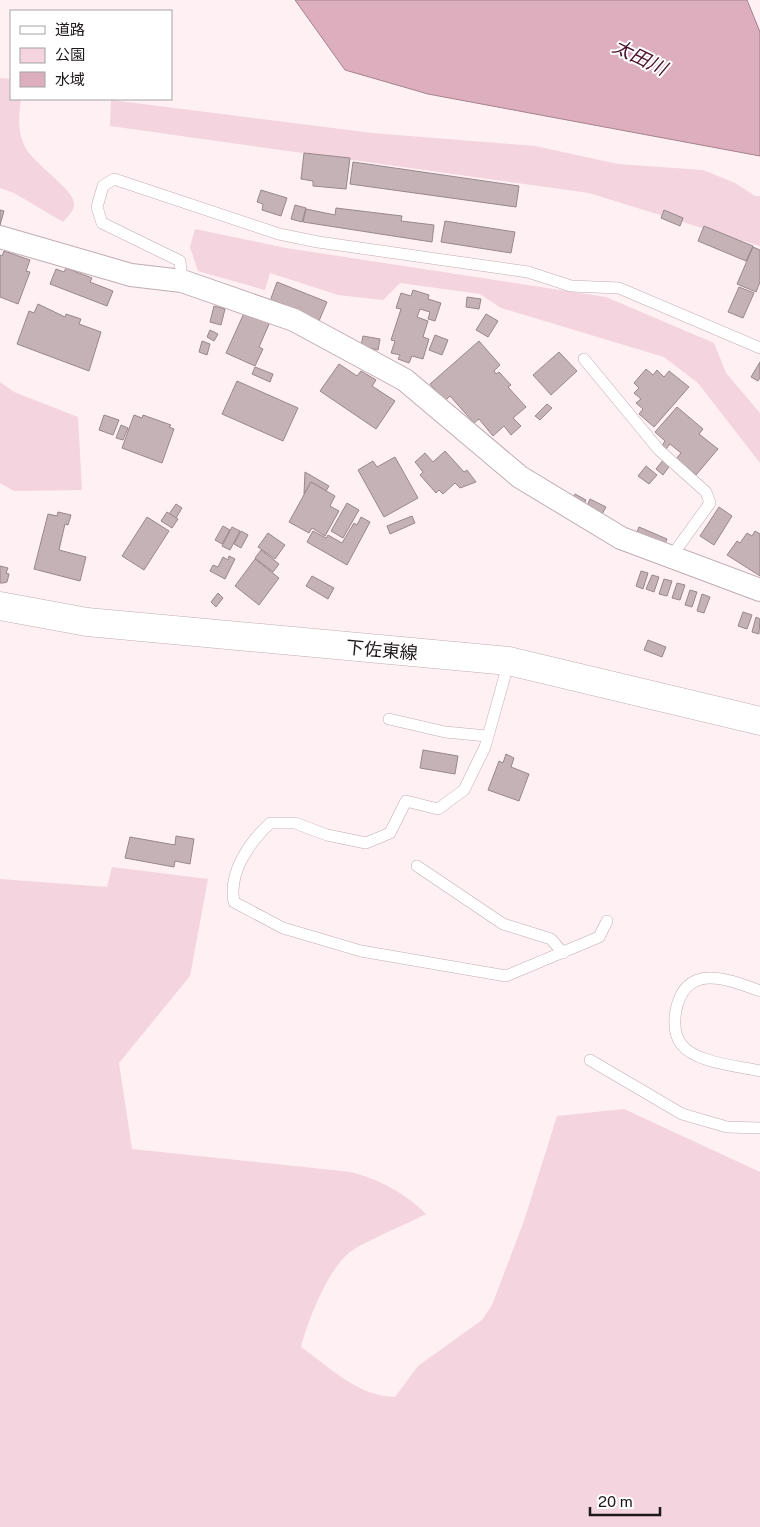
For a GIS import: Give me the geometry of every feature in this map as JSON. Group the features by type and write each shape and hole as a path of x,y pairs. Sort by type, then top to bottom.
{"main road":[{"name":"下佐東線","path":"0,606 87,622 508,661 760,721"}],"street":[{"path":"0,237 131,275 182,281 294,320 405,380 520,477 621,538 760,590"}],"lane":[{"path":"182,281 180,261 102,223 97,207 103,186 114,179 279,234 318,242 528,272 571,286 620,288 760,348"},
{"path":"584,359 659,450 706,492 710,503 671,557"},
{"path":"508,661 485,747 464,790 438,809 406,802 390,833 366,843 327,835 294,823 270,823 255,837 236,872 232,892 234,902 283,928 361,951 506,976 599,937 606,921"},
{"path":"389,719 445,732 487,736"},
{"path":"417,866 503,924 551,939 563,953"},
{"path":"760,992 725,978 697,979 685,989 677,1005 673,1023 681,1044 704,1059 760,1071"},
{"path":"590,1060 682,1114 727,1127 760,1128"}],"green space":[{"path":"0,78 10,79 10,100 21,100 19,127 24,145 36,160 69,192 74,206 63,222 14,193 0,188"},
{"path":"111,100 372,133 535,146 618,164 703,170 735,183 755,196 760,196 760,246 589,193 110,126"},
{"path":"195,229 286,248 606,297 714,343 726,373 760,413 760,463 698,383 664,357 501,308 480,294 400,283 383,300 338,295 270,273 265,290 198,271 190,247"},
{"path":"0,382 14,392 78,417 82,490 14,491 0,483"},
{"path":"112,867 208,879 190,976 119,1063 132,1149 351,1172 392,1188 426,1214 358,1247 342,1260 334,1270 320,1296 301,1347 345,1380 368,1392 395,1397 418,1366 482,1320 492,1305 524,1221 557,1116 624,1109 760,1172 760,1527 0,1527 0,879 107,887"}],"water":[{"name":"太田川","path":"295,0 747,0 760,32 760,156 428,94 345,70"}],"building":[{"path":"304,153 350,158 346,189 313,186 313,181 301,179"},
{"path":"353,162 519,186 516,207 350,184"},
{"path":"261,190 287,198 281,216 262,210 263,204 257,202"},
{"path":"295,205 306,208 302,222 291,219"},
{"path":"336,208 402,216 401,221 434,225 432,242 303,222 306,209 335,215"},
{"path":"0,210 4,211 0,225"},
{"path":"664,210 683,218 680,226 661,218"},
{"path":"445,221 515,232 511,253 441,242"},
{"path":"704,226 753,246 746,261 698,241"},
{"path":"753,247 760,250 760,282 756,292 737,284"},
{"path":"4,251 30,260 26,271 30,272 18,304 0,297 0,255 2,256"},
{"path":"66,268 92,278 90,282 113,291 107,306 50,284 56,269 64,272"},
{"path":"277,282 327,302 319,321 270,301"},
{"path":"739,287 754,293 743,318 728,312"},
{"path":"413,290 429,295 428,299 441,303 435,321 428,319 430,312 420,309 417,317 428,321 423,337 429,339 423,359 412,356 409,363 398,359 400,355 391,353 395,341 391,340 401,309 396,308 401,293 411,296"},
{"path":"467,297 481,299 479,309 466,307"},
{"path":"38,304 65,317 66,314 81,319 79,324 101,332 89,371 17,344 29,311 34,313"},
{"path":"214,306 225,309 221,325 210,322"},
{"path":"245,311 270,322 259,347 263,349 255,366 226,353"},
{"path":"486,314 498,321 488,337 476,330"},
{"path":"210,330 218,334 214,341 207,337"},
{"path":"435,335 448,340 442,355 429,350"},
{"path":"363,336 380,339 378,350 361,346"},
{"path":"202,341 210,344 207,355 199,352"},
{"path":"479,341 500,365 494,371 496,374 499,372 511,385 508,387 526,407 513,418 521,426 511,435 504,426 493,436 479,419 474,423 450,396 445,401 430,384"},
{"path":"559,352 577,371 551,395 533,375"},
{"path":"760,362 760,378 758,381 751,377"},
{"path":"339,364 357,376 361,371 376,380 372,386 395,401 376,429 320,391"},
{"path":"255,367 273,374 270,382 252,374"},
{"path":"646,369 653,375 657,370 664,377 669,371 689,387 654,427 639,414 643,409 636,403 641,399 634,393 639,388 634,383"},
{"path":"237,381 298,408 283,441 222,414"},
{"path":"547,404 552,408 540,420 535,416"},
{"path":"677,407 703,429 699,434 718,449 696,475 676,459 681,453 670,444 666,449 662,446 665,441 655,432"},
{"path":"104,415 119,420 113,435 99,430"},
{"path":"134,415 142,418 143,415 171,425 169,427 174,429 162,463 122,448"},
{"path":"121,425 128,428 123,440 116,438"},
{"path":"445,451 464,472 467,470 476,482 460,488 455,483 443,494 439,490 436,493 420,475 423,472 415,462 425,453 433,462"},
{"path":"395,457 418,498 384,517 358,470 373,461 377,467"},
{"path":"664,459 671,464 663,475 656,469"},
{"path":"646,466 657,475 649,484 638,476"},
{"path":"305,472 329,486 326,491 311,482 304,494"},
{"path":"311,482 335,496 330,506 339,511 325,536 312,528 309,533 289,522"},
{"path":"575,494 586,500 583,506 572,500"},
{"path":"590,499 606,507 601,516 586,508"},
{"path":"347,503 359,510 343,538 331,531"},
{"path":"176,504 182,508 176,518 169,514"},
{"path":"719,507 732,516 714,545 700,536"},
{"path":"58,512 71,515 68,525 65,524 59,550 86,557 80,581 34,569 48,514 57,516"},
{"path":"167,512 178,519 172,528 161,521"},
{"path":"412,516 415,523 390,534 387,526"},
{"path":"147,517 169,531 144,570 122,556"},
{"path":"361,517 370,522 347,565 307,542 313,531 326,538 328,535 342,543 354,523 357,525"},
{"path":"223,526 230,530 222,544 215,540"},
{"path":"232,527 240,531 230,550 222,546"},
{"path":"639,527 667,539 663,548 635,536"},
{"path":"241,531 248,535 241,548 234,544"},
{"path":"755,531 760,534 760,576 727,555 737,541 740,543 747,533 752,536"},
{"path":"268,533 285,545 275,559 258,547"},
{"path":"261,550 279,564 273,572 255,558"},
{"path":"229,556 235,559 225,579 210,571 213,565 218,567 223,557 228,560"},
{"path":"255,559 279,578 259,605 235,586"},
{"path":"0,566 8,568 6,573 9,574 7,582 0,583"},
{"path":"641,571 648,573 643,589 636,586"},
{"path":"652,575 659,577 654,592 646,589"},
{"path":"312,576 334,588 328,599 306,586"},
{"path":"664,579 672,581 667,596 659,594"},
{"path":"677,583 685,585 680,600 672,598"},
{"path":"690,590 697,592 692,607 685,605"},
{"path":"218,593 223,598 216,607 211,602"},
{"path":"702,594 710,597 704,613 697,611"},
{"path":"743,612 752,615 747,629 738,626"},
{"path":"756,617 760,619 759,634 752,632"},
{"path":"648,640 666,647 662,657 644,650"},
{"path":"423,750 458,756 455,774 420,768"},
{"path":"506,754 514,758 511,767 529,774 519,801 488,790 499,761 503,763"},
{"path":"176,836 194,839 190,864 175,861 174,867 125,858 130,837 175,845"}]}
